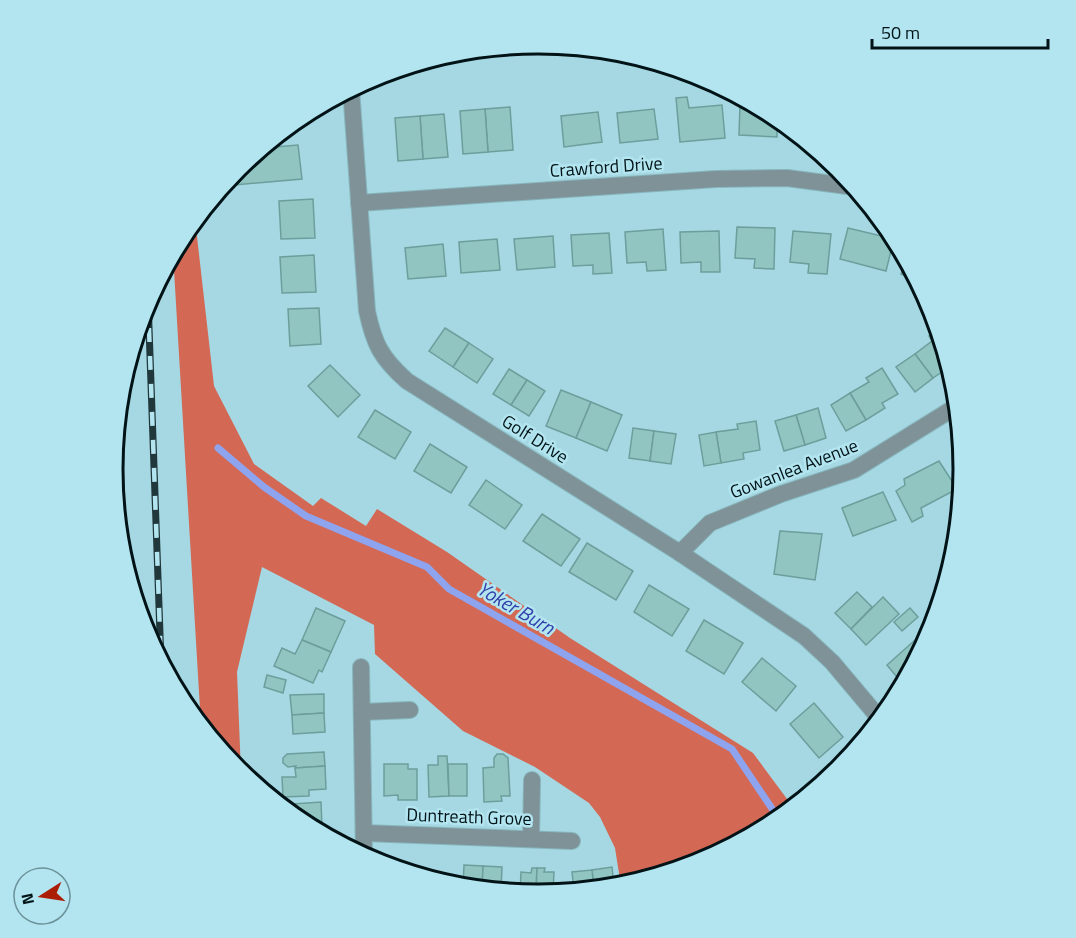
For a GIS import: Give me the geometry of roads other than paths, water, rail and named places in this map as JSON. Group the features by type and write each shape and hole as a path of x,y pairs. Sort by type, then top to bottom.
{"street":[{"name":"Golf Drive","path":"352,98 367,311 372,333 389,365 407,381 680,553 804,636 832,662 874,712"},
{"name":"Crawford Drive","path":"359,203 716,179 786,178 840,185"},
{"name":"Gowanlea Avenue","path":"680,553 710,523 781,494 854,470 949,413"},
{"path":"361,667 364,845"},
{"path":"362,712 410,710"},
{"path":"531,840 532,780"},
{"name":"Duntreath Grove","path":"364,833 572,841"}],"waterway":[{"name":"Yoker Burn","path":"218,448 264,487 306,516 427,567 449,589 732,749 773,811"}],"railway":[{"path":"149,326 160,640"}]}
